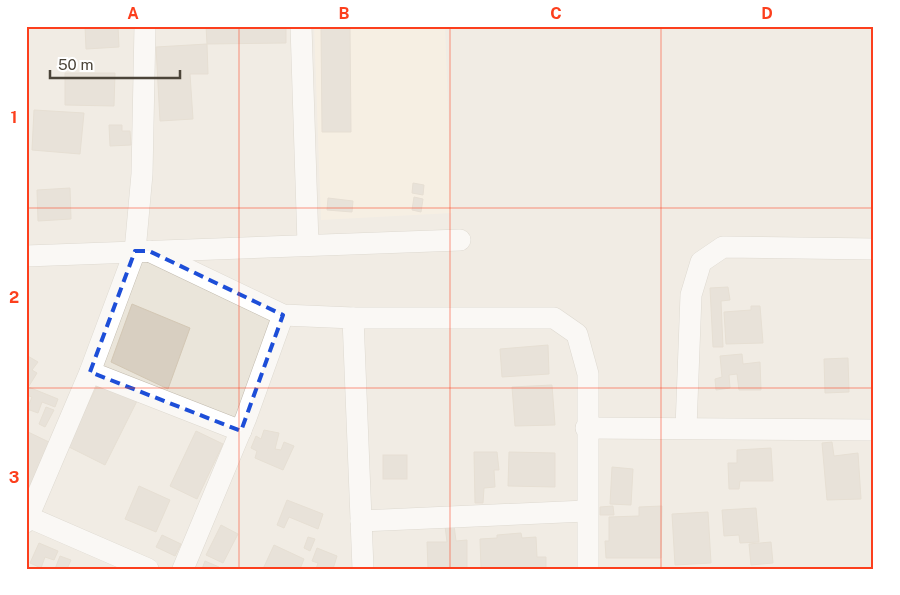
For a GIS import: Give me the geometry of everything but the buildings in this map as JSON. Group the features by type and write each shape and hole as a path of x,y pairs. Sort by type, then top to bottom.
{"street":[{"path":"145,26 142,251 27,519 148,569"},
{"path":"301,26 308,244"},
{"path":"26,256 308,244 460,240"},
{"path":"686,428 691,295 700,262 723,247 874,249"},
{"path":"142,251 283,315 353,318 554,318 577,334 588,374 586,428 588,569"},
{"path":"183,569 241,431 283,315"},
{"path":"353,318 363,569"},
{"path":"90,372 241,431"},
{"path":"586,428 874,430"},
{"path":"361,521 586,511"}],"highlighted area":[{"path":"135,251 149,251 283,315 241,431 90,372"}],"shaded area":[{"path":"26,26 874,26 874,569 26,569"},
{"path":"314,26 445,26 452,213 321,220"}]}
